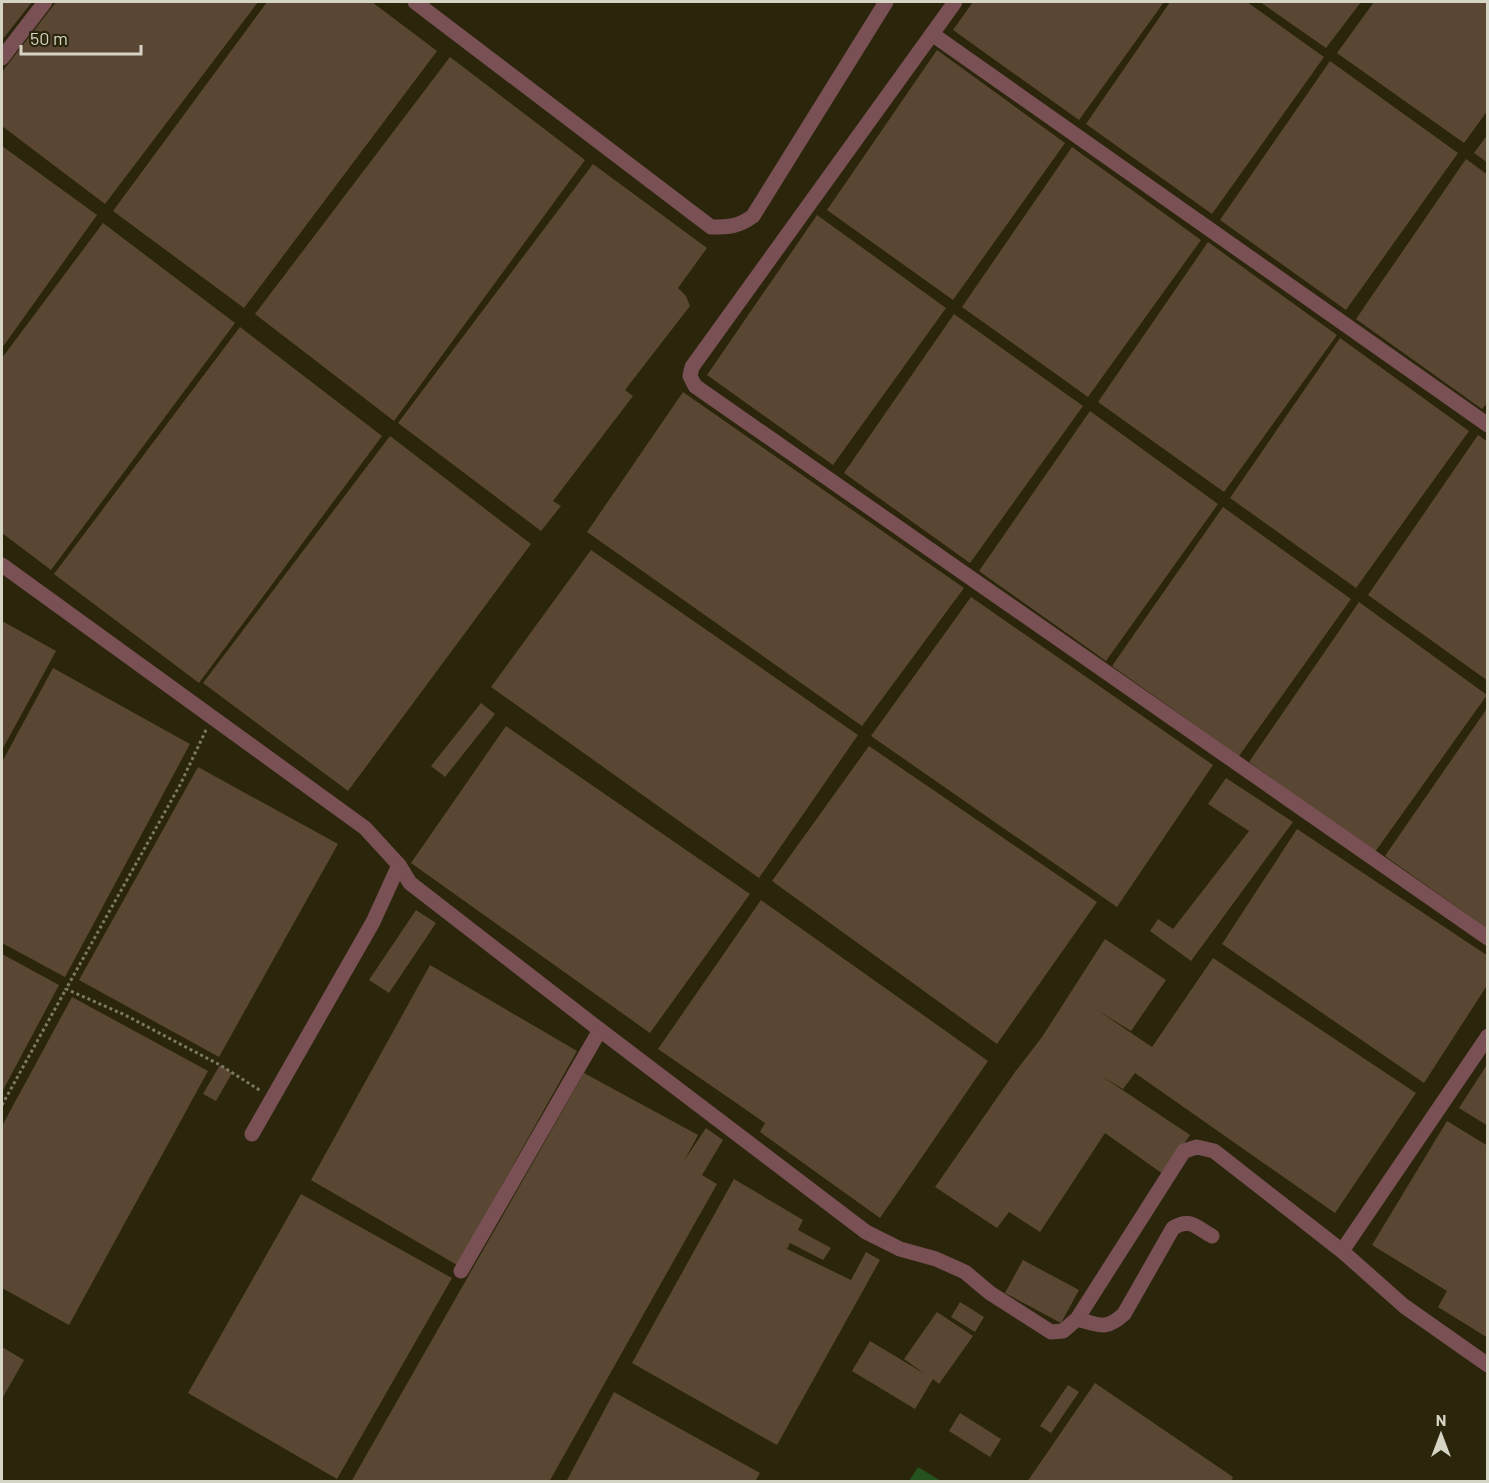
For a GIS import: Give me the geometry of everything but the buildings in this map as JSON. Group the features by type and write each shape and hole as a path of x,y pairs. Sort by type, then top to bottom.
{"street":[{"path":"2,58 45,2"},
{"path":"415,2 711,227 727,227 742,224 753,216 886,2"},
{"path":"955,2 692,368 690,376 695,386 1488,938"},
{"path":"932,34 1488,425"},
{"path":"2,564 365,828 399,865 410,883 866,1232 900,1249 936,1259 965,1272 990,1293 1051,1332 1063,1331 1077,1319 1184,1151 1197,1147 1214,1151 1342,1251 1404,1306 1488,1365"},
{"path":"252,1134 373,922 399,865"},
{"path":"461,1271 600,1030"},
{"path":"1342,1251 1488,1036"},
{"path":"1077,1319 1102,1326 1114,1323 1124,1314 1173,1228 1181,1223 1188,1222 1212,1236"}],"path":[{"path":"2,1105 180,785 212,717"},
{"path":"66,989 125,1015 220,1065 273,1098"}],"green space":[{"path":"918,1467 941,1481 909,1481"}]}
